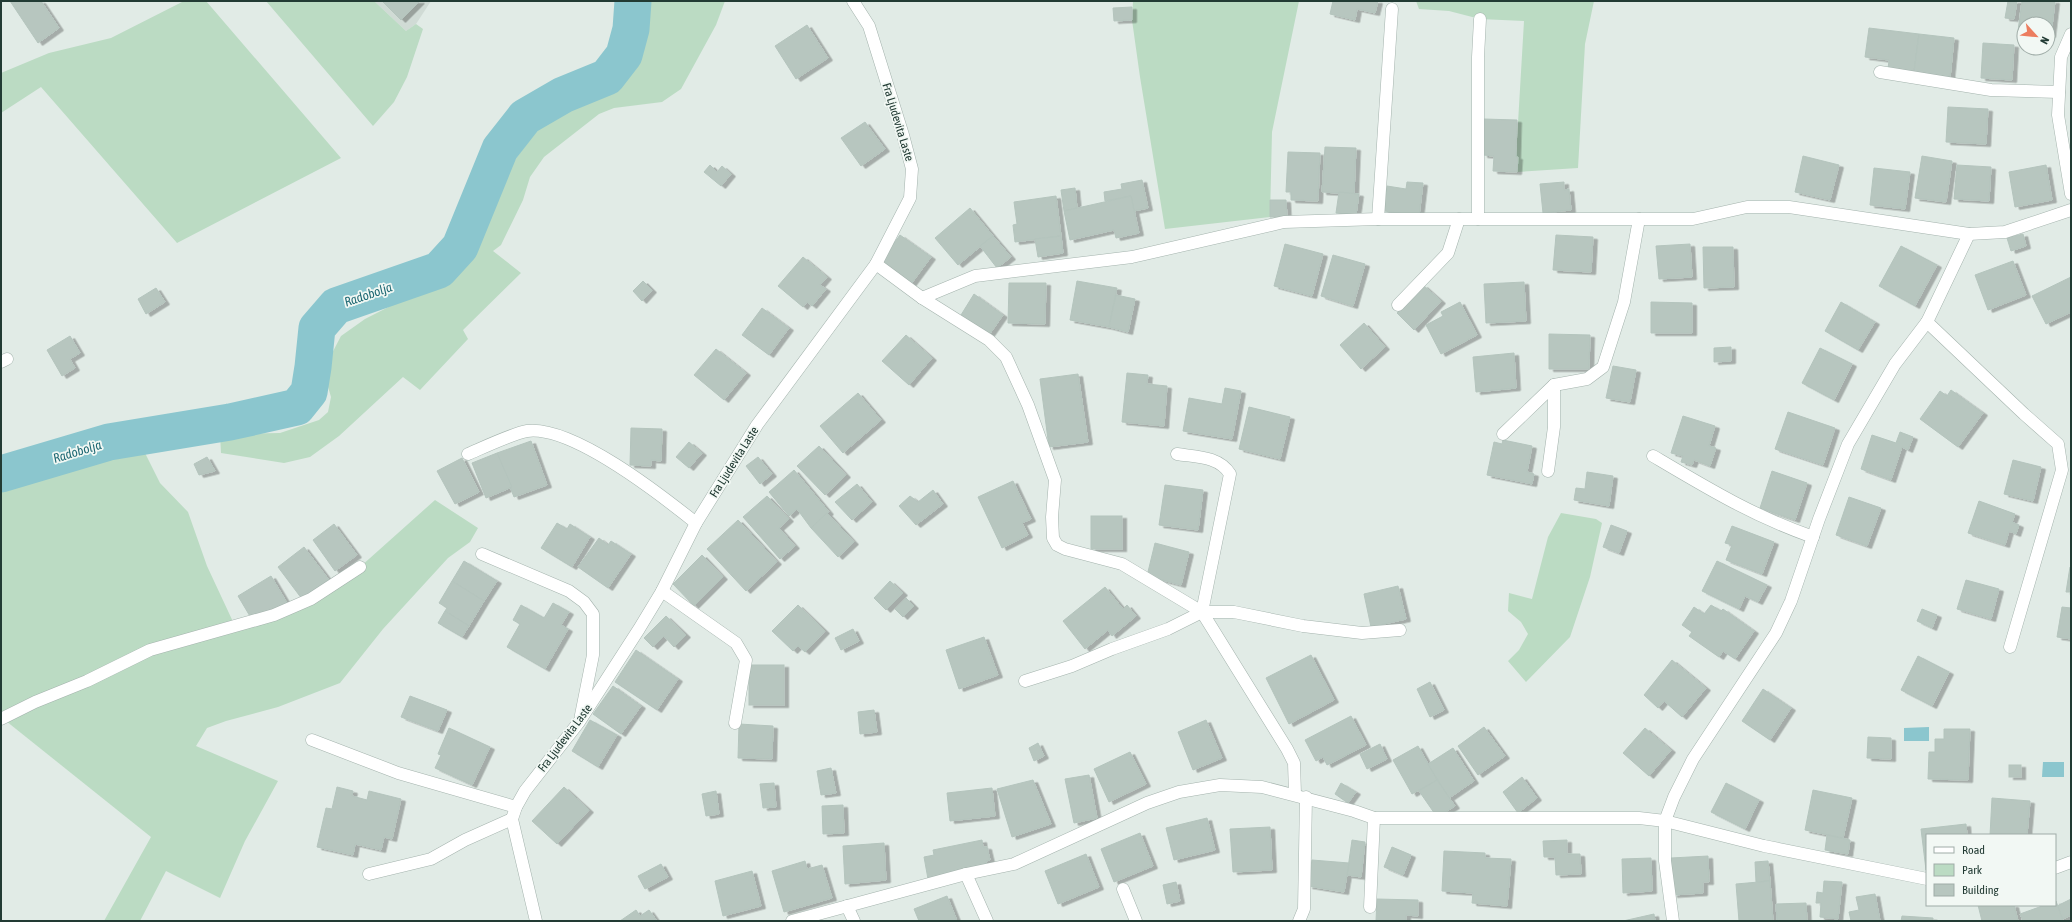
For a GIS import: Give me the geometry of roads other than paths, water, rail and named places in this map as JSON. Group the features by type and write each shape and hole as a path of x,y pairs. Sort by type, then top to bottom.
{"street":[{"name":"Fra Ljudevita Laste","path":"512,820 516,807 525,791 579,722 662,591 696,523 757,425 876,264 910,198 912,169 869,26 853,1"},
{"path":"1378,218 1392,9"},
{"path":"1478,219 1478,57 1480,19"},
{"path":"2071,34 2061,57 2058,115 2071,194"},
{"path":"1880,72 1991,90 2059,92"},
{"path":"922,298 975,276 1132,257 1284,222 1378,218 1693,219 1746,207 1789,207 1969,234 2005,232 2071,210"},
{"path":"1398,305 1448,253 1459,219"},
{"path":"1503,434 1554,385 1587,378 1603,367 1624,302 1639,219"},
{"path":"1673,921 1665,861 1666,821 1674,797 1692,759 1776,633 1791,601 1848,444 1896,364 1927,322 1969,234"},
{"path":"876,264 922,298 989,340 1006,357 1028,405 1055,480 1052,517 1053,538 1057,545 1066,549 1122,564 1202,612 1287,749 1294,764 1300,796 1304,909 1299,921"},
{"path":"1927,322 2024,414 2058,444 2062,470 2010,647"},
{"path":"1548,471 1554,427 1554,385"},
{"path":"468,454 527,431 546,432 585,447 647,484 696,523"},
{"path":"1177,454 1217,461 1226,467 1230,474 1202,612"},
{"path":"1653,456 1723,498 1771,522 1813,537"},
{"path":"482,554 569,591 584,602 593,614 593,655 579,722"},
{"path":"1,719 35,702 87,681 150,650 274,615 310,599 360,567"},
{"path":"662,591 736,643 746,660 735,723"},
{"path":"1025,681 1072,666 1112,649 1168,629 1202,612 1234,612 1303,626 1362,634 1400,630"},
{"path":"312,740 398,773 516,807"},
{"path":"792,921 966,874 1014,864 1140,806 1179,792 1220,785 1262,787 1300,796 1374,818 1639,818 1666,821 1764,846 1926,879"},
{"path":"1370,907 1374,818"},
{"path":"369,874 431,859 465,840 512,820 536,921"},
{"path":"2056,868 2071,862"},
{"path":"966,874 987,921"},
{"path":"1123,889 1136,921"},
{"path":"847,906 854,921"}],"water":[{"path":"1929,727 1929,741 1904,741 1904,728"},
{"path":"2043,762 2064,762 2064,777 2042,777"}],"waterway":[{"name":"Radobolja","path":"1,474 109,442 230,422 297,407 309,392 317,328 336,306 439,270 460,247 500,149 525,117 563,95 607,77 624,55 631,29 633,1"}]}
